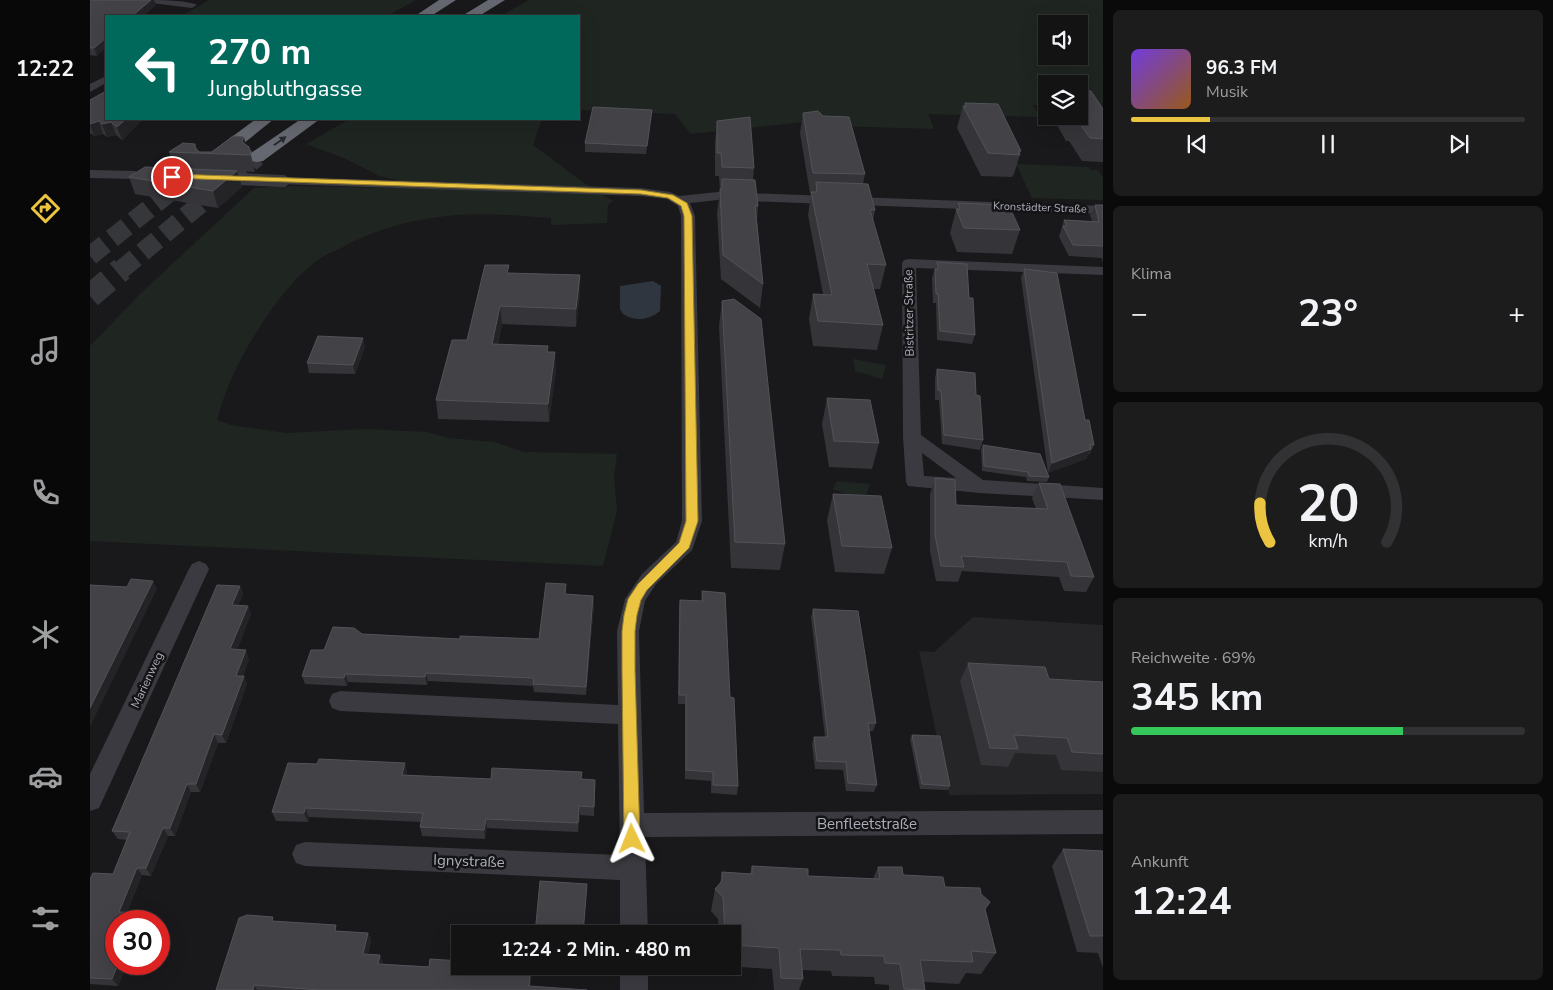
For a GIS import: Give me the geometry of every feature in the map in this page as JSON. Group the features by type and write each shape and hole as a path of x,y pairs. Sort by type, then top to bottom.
{"highway":[{"path":"424,15 449,0"},
{"path":"469,15 489,0"},
{"path":"470,15 498,0"},
{"path":"207,170 265,120"},
{"path":"257,157 311,120"}],"street":[{"path":"151,0 192,5"},
{"path":"177,15 202,0"},
{"path":"90,89 105,80"},
{"path":"207,170 283,181 641,192 661,194 684,204 688,216 692,521 684,545 649,579 634,599 628,631 634,925"},
{"path":"90,174 140,175"},
{"name":"Kronstädter Straße","path":"678,200 718,196 1103,210"},
{"name":"Bistritzer Straße","path":"1103,271 909,263 912,437 915,482 1103,494"},
{"path":"912,437 980,487"},
{"name":"Marienweg","path":"91,793 199,570"},
{"path":"340,701 629,716"},
{"name":"Benfleetstraße","path":"631,825 1103,822"},
{"name":"Ignystraße","path":"305,854 634,868"},
{"path":"634,975 634,990"}],"shaded area":[{"path":"209,0 416,0 389,15 184,15"},
{"path":"529,0 1103,0 1103,107 1088,106 1088,75 1038,75 1038,105 1033,105 1038,117 928,114 934,129 839,126 831,119 691,134 675,114 580,110 580,15 503,15"},
{"path":"348,120 542,120 533,145 584,183 613,201 608,205 607,223 551,225 551,218 497,215 445,216 395,226 370,234 325,255 307,268 293,282 263,322 236,369 225,394 217,420 231,425 286,433 367,429 427,432 448,438 494,442 524,452 617,454 614,476 617,511 603,566 90,541 90,346 140,294 254,188 283,186 398,188 402,181 379,176 344,158 306,144"},
{"path":"1016,164 1089,167 1091,170 1098,170 1103,178 1103,200 1032,198"},
{"path":"653,281 661,286 660,311 642,319 628,317 623,314 620,309 620,286"},
{"path":"853,359 886,365 882,379 855,371"},
{"path":"837,481 870,484 864,501 833,489"},
{"path":"973,617 1103,625 1103,794 949,795 919,651 934,652"}],"building":[{"path":"90,0 151,0 133,15 105,15 105,39 94,48 90,48"},
{"path":"1088,91 1091,91 1103,109 1103,139 1090,138 1080,125 1088,125"},
{"path":"105,92 105,120 125,120 117,127 111,122 102,124 99,121 90,124 90,100"},
{"path":"965,103 998,104 1021,151 1018,151 1020,155 988,153 963,106 966,107"},
{"path":"593,107 652,110 647,146 585,143"},
{"path":"818,111 823,116 849,117 865,174 813,173 803,113"},
{"path":"750,117 754,168 722,167 721,153 717,153 717,121"},
{"path":"233,136 244,137 242,142 249,147 251,155 169,152 183,143 195,144 199,152 212,152"},
{"path":"145,167 237,171 213,191 129,177"},
{"path":"722,179 755,180 758,206 755,206 763,284 723,255 720,189 722,189"},
{"path":"816,182 868,184 875,210 870,210 886,265 867,264 883,325 818,321 813,294 832,295 811,192 817,192"},
{"path":"958,203 1005,205 1007,210 1011,210 1020,230 964,228 956,209 960,209"},
{"path":"1095,205 1103,205 1103,246 1073,245 1063,226 1067,226 1064,220 1099,222"},
{"path":"937,262 967,264 969,298 973,298 975,335 940,331 938,294 936,294 935,269 938,269"},
{"path":"485,265 509,265 507,273 580,275 576,309 500,306 492,344 548,346 547,352 555,352 548,404 436,400 452,340 467,340"},
{"path":"1024,269 1057,273 1085,420 1089,420 1094,445 1090,444 1091,449 1052,463"},
{"path":"734,299 761,319 785,544 735,542 722,301"},
{"path":"318,336 363,338 353,365 307,363"},
{"path":"937,369 975,373 976,395 980,396 983,440 944,435 941,391 938,390"},
{"path":"827,398 870,400 879,443 834,441"},
{"path":"983,445 1040,454 1049,477 1029,476 1028,472 984,466"},
{"path":"935,478 955,480 956,505 1048,509 1039,483 1060,484 1094,577 1071,576 1067,562 961,556 964,567 941,566 935,535"},
{"path":"833,494 881,496 892,548 842,546"},
{"path":"131,579 153,581 90,708 90,585 127,587"},
{"path":"546,583 566,584 565,594 593,596 586,687 533,684 534,679 532,678 426,673 425,677 345,674 344,678 302,676 311,650 324,650 333,627 354,628 362,634 460,639 460,636 539,639"},
{"path":"217,585 240,586 232,605 248,606 230,649 246,650 236,676 244,676 222,735 214,734 196,784 187,784 170,828 163,828 146,868 137,868 120,910 105,910 105,975 114,975 112,979 90,978 90,879 93,873 113,874 130,832 112,831"},
{"path":"702,591 725,593 730,697 734,698 738,786 713,785 713,772 686,770 686,695 679,695 680,600 703,601"},
{"path":"813,609 858,611 876,723 868,723 877,785 848,783 846,762 817,761 814,737 828,737"},
{"path":"968,663 1045,667 1049,679 1103,682 1103,754 1072,752 1067,738 1014,735 1018,749 990,748"},
{"path":"912,735 940,736 950,786 922,784"},
{"path":"319,759 405,763 402,775 491,779 492,768 582,772 581,779 595,780 594,807 579,806 578,823 486,819 484,830 420,827 423,813 305,808 304,813 272,812 288,763 317,764"},
{"path":"1063,849 1103,851 1103,936 1090,936"},
{"path":"752,866 808,869 808,876 880,879 878,867 902,867 903,875 943,877 945,887 980,888 981,894 990,902 985,909 996,953 971,951 973,962 920,960 925,990 904,989 900,964 885,963 884,956 841,955 840,950 800,949 803,979 781,978 779,948 741,946 741,925 725,925 723,897 715,889 722,881 722,872 752,874"},
{"path":"540,881 587,884 584,925 536,925"},
{"path":"247,915 273,917 272,921 336,925 335,931 368,933 363,954 380,955 378,964 429,967 430,959 451,960 451,975 530,975 529,986 587,990 320,990 254,985 253,990 216,990 239,918"}],"tunnel":[{"path":"121,270 257,157"},
{"path":"90,256 190,176"},
{"path":"90,296 122,269"}],"route":[{"path":"172,177 641,192 670,196 684,204 688,216 692,521 689,535 684,545 649,579 634,599 628,631 632,839"}]}
